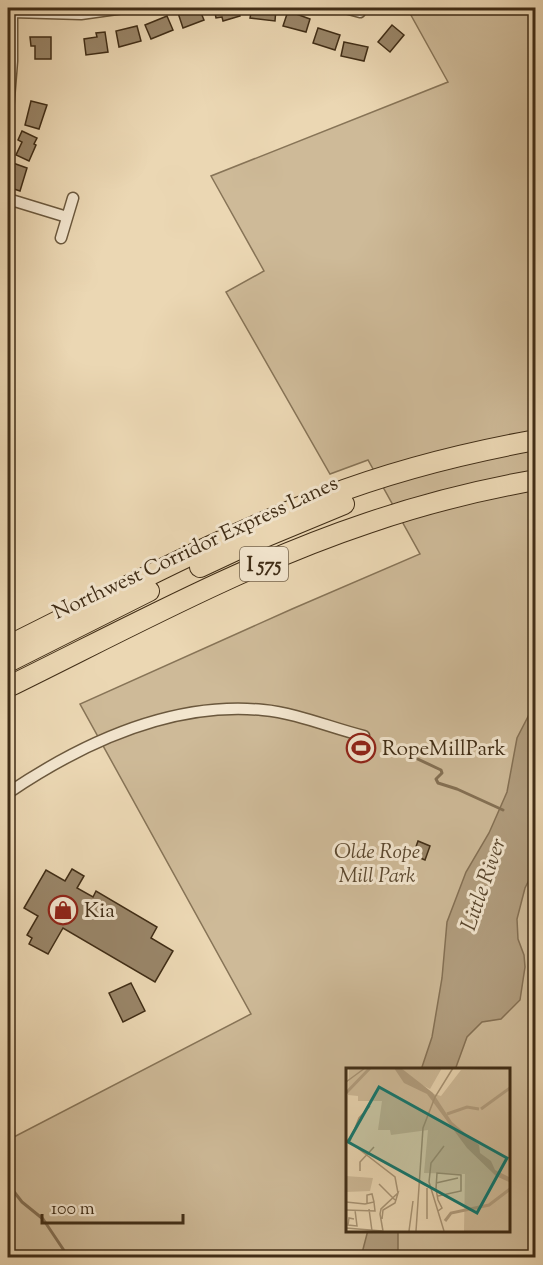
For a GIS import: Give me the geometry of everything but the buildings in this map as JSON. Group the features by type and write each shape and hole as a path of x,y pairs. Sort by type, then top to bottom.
{"highway":[{"name":"I 575","path":"8,646 269,519 417,467 536,440"},
{"name":"Northwest Corridor Express Lanes","path":"8,662 262,538 338,506 420,477 471,453"},
{"name":"I 575","path":"8,687 180,603 318,541 414,508 483,490 536,480"}],"street":[{"path":"8,111 12,61 12,10 81,14 124,8"},
{"path":"345,8 360,12"},
{"path":"61,238 73,198"},
{"path":"8,199 67,217"},
{"path":"8,793 33,776 101,740 183,713 263,710 307,719 364,736"}],"green space":[{"name":"Olde Rope Mill Park","path":"407,8 535,8 535,1257 8,1258 8,1140 251,1014 80,704 420,554 368,460 330,474 226,292 264,271 211,176 448,82"}],"water":[{"name":"Little River","path":"535,703 536,866 525,888 517,919 518,939 524,955 525,967 520,1000 501,1019 482,1022 467,1037 456,1068 422,1068 432,1037 442,978 447,922 466,872 489,833 507,792 517,738"},
{"path":"367,1232 398,1232 398,1257 361,1257"}],"waterway":[{"path":"405,753 441,770 442,773 436,779 438,783 503,810"},
{"path":"8,1184 22,1202 43,1219 69,1258"}],"place":[{"name":"RopeMillPark","path":"361,748"},
{"name":"Kia","path":"63,910"}]}
